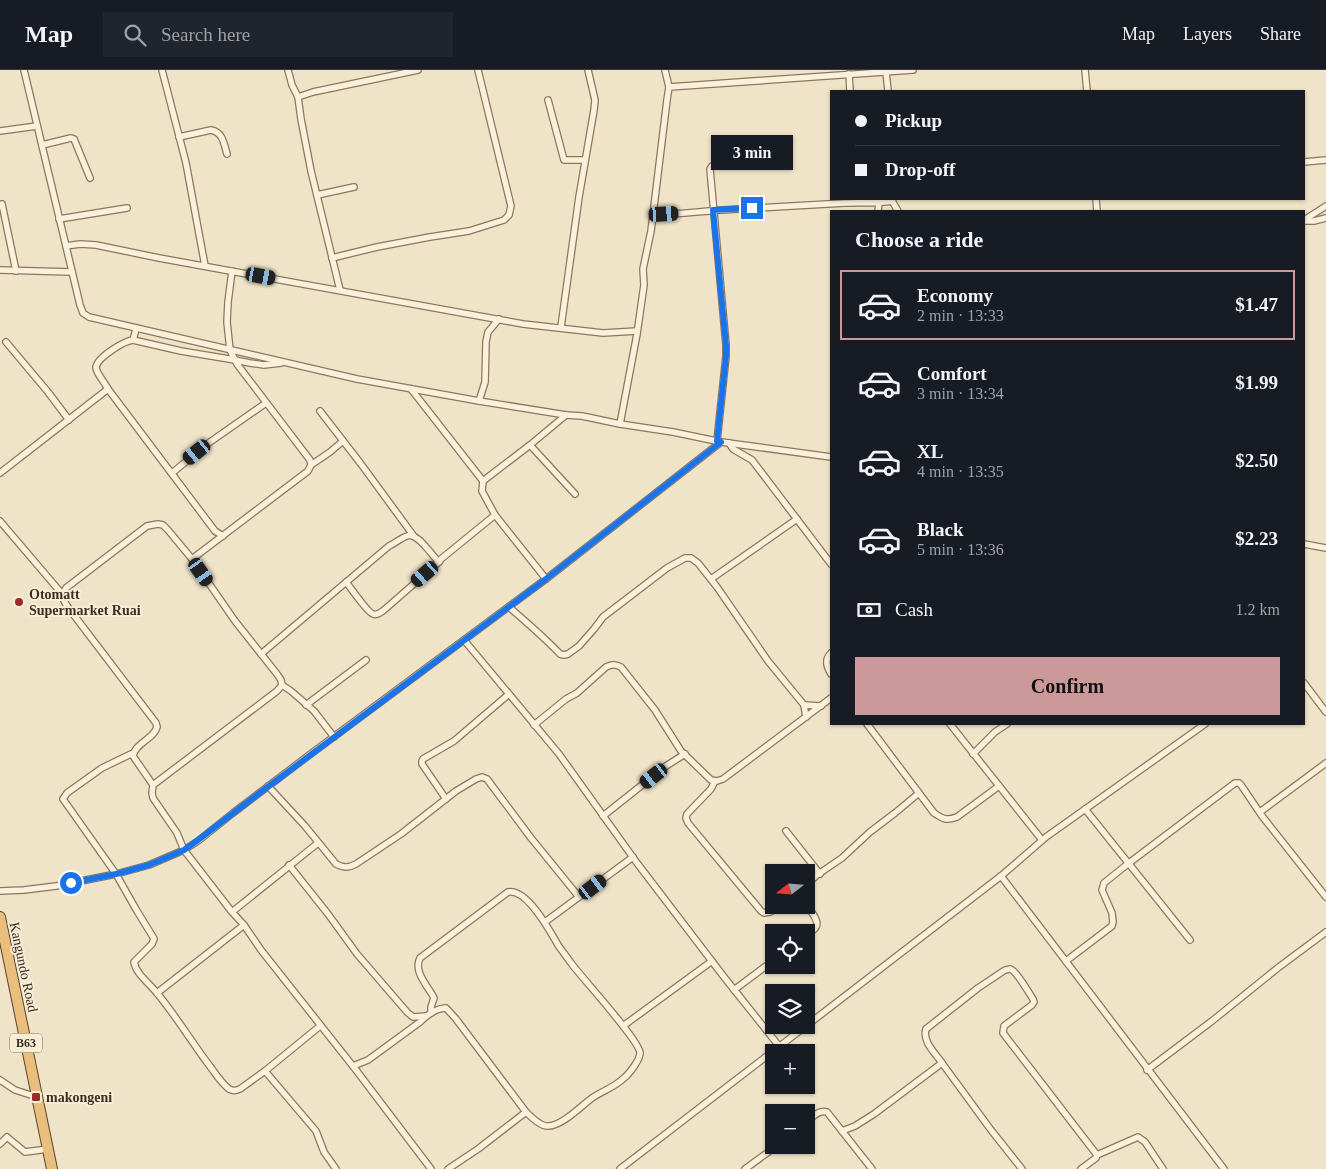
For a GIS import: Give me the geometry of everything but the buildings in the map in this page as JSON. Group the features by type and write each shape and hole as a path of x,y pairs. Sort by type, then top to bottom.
{"highway":[{"name":"Kangundo Road","path":"0,917 52,1169"}],"street":[{"path":"24,70 80,305 83,313 89,318 357,379 479,401 582,416 728,443 830,457"},
{"path":"162,70 186,163 205,266"},
{"path":"288,70 298,97 317,195 340,290"},
{"path":"298,97 313,92 418,70"},
{"path":"332,258 385,245 469,231 504,220 509,215 511,206 478,70"},
{"path":"560,328 595,100 588,70"},
{"path":"620,424 637,331 644,285 643,269 651,231 669,87 665,70"},
{"path":"669,87 830,73 849,74 913,70"},
{"path":"1085,70 1087,90"},
{"path":"886,72 888,90"},
{"path":"849,74 850,90"},
{"path":"548,100 564,160 585,160"},
{"path":"0,131 37,126"},
{"path":"179,137 216,130 221,134 227,154"},
{"path":"42,145 71,138 74,139 90,178"},
{"path":"1305,162 1326,160"},
{"path":"0,891 56,886 116,874 149,865 184,850 546,579 719,441 726,345 710,169 712,166 746,163"},
{"path":"317,195 354,187"},
{"path":"653,213 790,207 848,202 879,203 892,200"},
{"path":"878,210 879,203"},
{"path":"2,204 16,271"},
{"path":"1305,219 1326,206"},
{"path":"59,219 127,208"},
{"path":"1305,220 1314,221 1326,218"},
{"path":"66,246 80,244 96,245 524,324 604,333 637,331"},
{"path":"0,270 72,272"},
{"path":"232,271 227,322 230,350 266,403 310,460 311,465"},
{"path":"479,401 485,382 488,332 499,319"},
{"path":"133,340 136,329"},
{"path":"223,536 215,531 108,389 97,371 97,364 123,342 133,340 181,352 264,365 286,362"},
{"path":"6,342 69,420"},
{"path":"0,473 108,389"},
{"path":"412,389 483,481 482,491 495,515 546,579"},
{"path":"172,473 210,442 266,403"},
{"path":"320,411 413,535 439,562"},
{"path":"483,481 566,415"},
{"path":"192,559 308,471 311,465 343,441"},
{"path":"728,443 733,449 752,460 830,563"},
{"path":"530,445 575,494"},
{"path":"346,582 369,611 376,615 495,515"},
{"path":"710,579 797,519"},
{"path":"0,522 62,595 67,606 158,727 133,752 102,768 67,793 63,799 116,874 154,939 152,944 134,962 138,971 157,993 228,1088 235,1091 265,1071 320,1026"},
{"path":"62,595 66,588 147,526 153,524 163,526 192,559 235,621 277,674 282,685 314,711 334,737"},
{"path":"214,542 215,531"},
{"path":"261,654 389,546 407,536 413,535"},
{"path":"1305,544 1326,548"},
{"path":"509,607 542,635 560,654 564,655 574,650 586,640 603,617 667,568 685,558 691,558 710,579 768,661 804,705 806,717"},
{"path":"464,640 569,767 633,857 777,1044"},
{"path":"830,654 826,662 830,672"},
{"path":"306,705 366,660"},
{"path":"534,725 566,699 577,693 606,667 616,664 621,667 655,710 684,754 711,780 717,782 830,699"},
{"path":"1305,684 1326,712"},
{"path":"153,784 277,691 282,685"},
{"path":"446,799 422,764 423,759 454,741 509,694"},
{"path":"804,705 821,706"},
{"path":"868,725 934,813 942,818 950,820 957,818 999,786"},
{"path":"951,725 1042,840"},
{"path":"973,754 995,732 1006,725"},
{"path":"782,1044 1001,876 1042,840 1204,725"},
{"path":"133,752 135,759 153,784 153,798 176,833 184,850 432,1169"},
{"path":"603,816 684,754"},
{"path":"1260,812 1326,763"},
{"path":"268,786 336,864 349,868 401,834 446,799 482,777 487,779 531,838 579,897"},
{"path":"715,781 711,789 687,814 686,818 761,911 765,913"},
{"path":"1066,961 1112,926 1112,913 1102,890 1104,883 1235,783 1241,785 1326,897"},
{"path":"815,878 842,858 870,832 919,793"},
{"path":"1085,809 1190,940"},
{"path":"786,831 820,874"},
{"path":"232,912 318,843"},
{"path":"545,922 633,857"},
{"path":"289,865 357,954 407,1012 413,1017 428,1015"},
{"path":"1001,876 1224,1169"},
{"path":"353,1066 368,1060 428,1015 439,1009 446,1008 526,1112 548,1127 564,1120 592,1098 624,1079 640,1058 640,1049 631,1036 580,975 558,945 545,922 528,902 513,891 508,892 420,958 417,963 418,967 434,998 428,1015"},
{"path":"812,914 818,924 815,928"},
{"path":"157,993 244,925"},
{"path":"1147,1070 1326,932"},
{"path":"623,1026 712,961"},
{"path":"734,990 765,967"},
{"path":"1012,1169 1020,1166 991,1130 926,1041 924,1035 926,1029 978,988 1005,970 1012,970 1034,1002 1004,1026 1003,1033 1097,1155"},
{"path":"620,1169 765,1057"},
{"path":"842,1131 855,1126 874,1114 942,1062"},
{"path":"265,1071 316,1131 324,1152 336,1169"},
{"path":"0,1080 15,1090 37,1096"},
{"path":"815,1115 821,1111 827,1112 872,1169"},
{"path":"448,1169 478,1149 526,1112"},
{"path":"1081,1169 1096,1158 1097,1155 1138,1137 1145,1142 1163,1169"},
{"path":"0,1144 7,1138 25,1152 48,1149"},
{"path":"745,1169 766,1154"}],"place":[{"name":"Otomatt Supermarket Ruai","path":"19,602"},
{"name":"makongeni","path":"36,1097"}],"route":[{"path":"71,883 149,865 184,850 546,579 721,442 717,441 726,345 713,210 752,208"}]}
